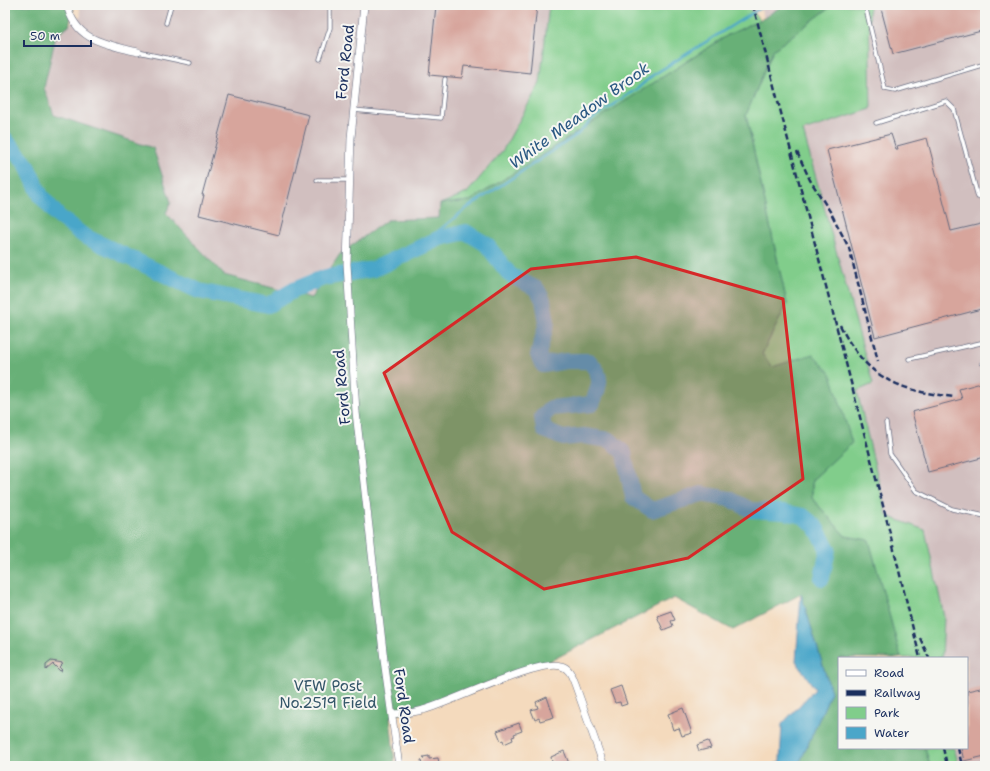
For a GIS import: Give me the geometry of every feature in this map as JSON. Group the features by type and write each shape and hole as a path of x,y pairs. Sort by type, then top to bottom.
{"street":[{"path":"68,5 74,23 85,35 112,46 138,52"},
{"name":"Ford Road","path":"364,5 353,110 349,180 347,264 356,412 384,660 393,714 399,766"},
{"path":"393,714 422,710 516,674 548,664 563,666 570,671 604,766"}],"lane":[{"path":"166,23 171,5"},
{"path":"320,59 330,28 330,5"},
{"path":"865,5 885,90 895,91 985,64"},
{"path":"138,52 190,63"},
{"path":"353,110 441,118 445,79"},
{"path":"876,123 946,101 954,109 978,197 985,195"},
{"path":"317,180 349,180"},
{"path":"909,359 985,342"},
{"path":"886,423 890,454 916,492 952,508 985,516"}],"highlighted area":[{"path":"636,257 783,299 803,479 688,558 544,589 452,532 384,373 531,269"}],"shaded area":[{"path":"79,5 549,5 540,83 503,150 467,193 440,204 439,218 387,220 340,254 311,298 224,275 166,213 153,148 54,115 44,88 56,35 81,16"},
{"path":"759,5 783,5 764,18"},
{"path":"869,5 985,5 985,766 959,766 954,749 968,749 968,657 942,657 944,617 925,530 887,516 856,391 873,384 803,131 871,109"}],"green space":[{"name":"VFW Post No.2519 Field","path":"5,5 74,5 69,26 56,35 44,88 54,115 153,148 171,202 166,213 224,275 311,298 340,254 387,220 439,218 440,204 470,201 728,35 764,18 783,5 833,5 773,50 746,115 787,304 762,354 772,367 813,354 831,374 852,443 812,480 812,498 845,536 869,540 901,657 838,657 838,749 925,749 930,766 792,766 801,760 831,692 801,594 733,630 674,598 552,660 390,717 395,766 5,766"},
{"path":"549,5 746,5 760,20 728,35 470,201 440,204 467,193 503,150 540,83"},
{"path":"833,5 869,5 871,109 803,131 873,384 857,391 887,516 925,530 944,617 942,657 901,657 869,541 845,536 812,498 812,480 851,443 772,367 762,354 787,304 746,115 773,50"},
{"path":"925,749 954,749 959,766 930,766"}],"water":[{"path":"801,594 831,692 801,760 792,766 772,766 780,761 782,724 815,689 796,661"}],"building":[{"path":"288,5 308,5 306,10"},
{"path":"436,5 537,5 530,73 464,66 462,78 429,75"},
{"path":"880,5 985,5 985,30 893,54"},
{"path":"229,95 309,115 279,235 199,215 204,195 202,195"},
{"path":"891,134 896,149 898,149 897,146 927,138 951,231 985,223 985,308 875,337 827,150"},
{"path":"985,382 985,457 928,472 912,412 962,399 959,389"},
{"path":"671,611 675,620 671,621 673,626 663,630 657,616"},
{"path":"51,661 63,663 59,667 62,670 60,671 53,664 46,670 46,665"},
{"path":"621,686 627,704 621,706 620,702 615,703 610,690"},
{"path":"985,687 985,756 964,761 961,749 968,749 968,691"},
{"path":"547,697 554,717 540,721 539,718 535,720 531,710 538,708 536,702"},
{"path":"683,708 692,733 682,736 679,728 673,730 668,714"},
{"path":"519,723 522,731 514,734 515,736 512,737 513,740 504,744 503,740 501,741 497,731"},
{"path":"708,741 711,748 699,751 697,745"},
{"path":"564,751 570,766 541,766 552,762 551,757"},
{"path":"429,756 429,759 438,758 439,763 435,764 435,766 422,766 421,760 424,759 423,757"}],"waterway":[{"name":"White Meadow Brook","path":"412,252 467,208 578,134 593,118 638,88 653,75 765,5"},
{"path":"5,139 26,164 41,196 58,216 84,236 199,291 268,305 294,290 323,278 374,269 440,238 466,232 486,244 510,275 537,289 543,300 547,322 538,355 543,365 566,361 589,361 599,377 599,386 592,404 551,408 542,417 544,430 563,438 584,436 610,440 624,453 633,497 652,510 701,494 730,499 751,510 783,512 803,516 815,526 828,549 822,578"}],"railway":[{"path":"753,5 888,525 920,657"},
{"path":"797,152 810,180 831,213 849,248 878,361"},
{"path":"840,325 850,343 861,358 886,379 900,386 917,391 955,397"},
{"path":"920,638 929,657"},
{"path":"943,749 947,765"},
{"path":"958,749 962,766"}]}
